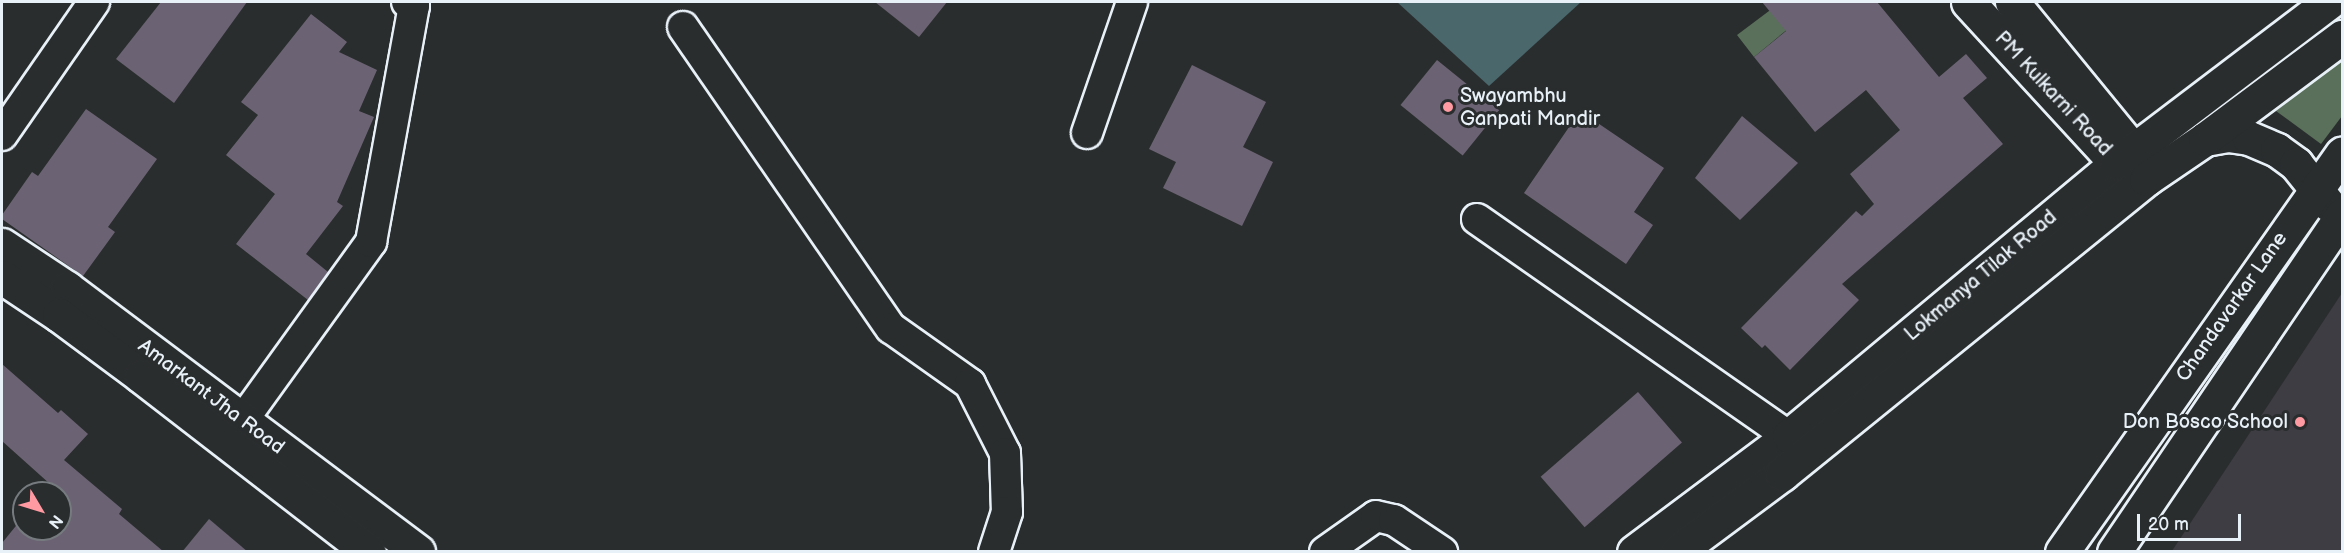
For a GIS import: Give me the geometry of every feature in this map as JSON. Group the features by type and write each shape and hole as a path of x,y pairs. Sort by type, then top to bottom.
{"street":[{"path":"2,135 94,2"},
{"path":"242,421 371,242 414,6 407,2"},
{"path":"1087,133 1132,2"},
{"name":"PM Kulkarni Road","path":"1968,2 2135,168"},
{"name":"PM Kulkarni Road","path":"2012,2 2135,168"},
{"name":"Lokmanya Tilak Road","path":"1677,552 1799,444 2135,168 2329,2"},
{"path":"683,27 891,328 970,384 1005,453 1007,512 994,552"},
{"name":"Lokmanya Tilak Road","path":"2135,168 2205,139 2343,37"},
{"path":"2205,139 2228,135 2249,138 2277,150 2296,164 2341,218"},
{"name":"Chandavarkar Lane","path":"2062,552 2343,153"},
{"name":"Chandavarkar Lane","path":"2115,552 2341,218"},
{"path":"1477,219 1799,444"},
{"name":"Amarkant Jha Road","path":"2,245 67,288 418,552"},
{"name":"Amarkant Jha Road","path":"2,277 141,376 369,552"},
{"name":"Lokmanya Tilak Road","path":"1634,552 1799,444"},
{"path":"1325,552 1376,516 1394,520 1420,534 1442,552"}],"shaded area":[{"name":"Don Bosco School","path":"2342,293 2342,551 2172,551"}],"green space":[{"path":"1781,2 1803,2 1843,51 1789,28 1754,57 1737,35"},
{"path":"2342,59 2342,116 2321,144 2276,111"}],"water":[{"path":"1397,2 1581,2 1489,86"}],"building":[{"path":"161,2 247,2 174,103 116,59"},
{"path":"875,2 947,2 919,37"},
{"path":"1762,2 1877,2 1939,77 1966,54 1987,78 1963,98 2003,144 1842,284 1859,300 1790,370 1765,345 1762,348 1741,328 1856,211 1862,216 1874,204 1850,174 1900,130 1866,90 1815,132 1754,57 1786,31"},
{"path":"311,14 347,42 339,52 377,70 359,111 374,117 337,202 343,206 306,254 328,272 308,300 236,244 275,194 226,155 258,115 241,102"},
{"name":"Swayambhu Ganpati Mandir","path":"1437,60 1499,110 1463,155 1400,105"},
{"path":"1192,65 1266,102 1243,147 1273,162 1242,226 1163,188 1176,162 1149,149"},
{"path":"86,109 157,159 108,227 115,232 83,276 2,219 2,215 32,172 38,176"},
{"path":"1580,111 1664,168 1634,212 1653,225 1626,264 1524,193"},
{"path":"1742,116 1798,163 1740,220 1695,178"},
{"path":"2,364 58,413 61,410 88,434 64,460 122,509 119,514 164,552 2,552 2,543 12,531 12,541 72,541 72,481 47,481 2,441"},
{"path":"1638,392 1682,443 1585,527 1541,477"},
{"path":"209,519 248,552 182,552"}],"place":[{"name":"Swayambhu Ganpati Mandir","path":"1448,107"},
{"name":"Don Bosco School","path":"2300,422"}]}
